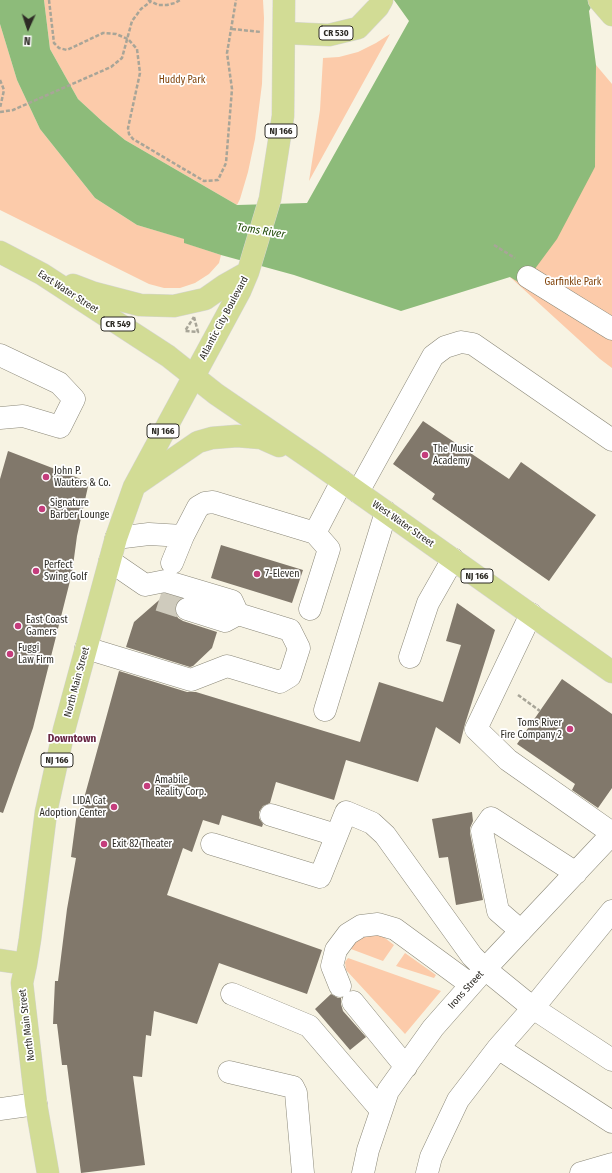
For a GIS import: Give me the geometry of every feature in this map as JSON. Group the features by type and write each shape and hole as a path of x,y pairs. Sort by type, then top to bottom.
{"main road":[{"name":"Atlantic City Boulevard","path":"193,376 240,291 248,272 270,199 284,116 277,33 284,0"},
{"path":"599,0 612,15"},
{"name":"CR 530","path":"277,33 329,35 358,28 380,4"},
{"name":"East Water Street","path":"0,252 42,274 168,356 193,376"},
{"path":"42,274 94,293 140,305 174,306 205,299 225,285 248,272"},
{"name":"West Water Street","path":"193,376 216,394 314,460 612,672"},
{"name":"North Main Street","path":"48,1173 36,1104 22,984 46,812 64,730 116,538 134,487 193,376"},
{"path":"134,487 198,442 212,438 237,436 262,438 314,460"},
{"path":"0,960 26,964"}],"street":[{"path":"528,277 612,329"},
{"path":"315,533 350,486 433,356 445,347 461,342 473,344 612,440"},
{"path":"0,355 59,383 74,400 60,427 23,416 0,418"},
{"path":"172,563 183,536 198,507 205,503 213,502 315,533 329,549 310,609"},
{"path":"325,710 386,512"},
{"path":"116,538 149,534 183,536"},
{"path":"410,657 428,603 453,559"},
{"path":"110,561 157,593 165,581 232,601 238,614"},
{"path":"86,648 191,680 227,666 280,682 290,676 299,648 290,630 238,614 225,621 188,604"},
{"path":"531,614 476,729 508,760 612,834"},
{"path":"212,844 320,877 346,812 372,823 384,836 472,956 478,976"},
{"path":"271,815 336,835"},
{"path":"521,931 498,911 482,831 491,818 576,873"},
{"name":"Irons Street","path":"363,1173 368,1150 388,1092 433,1028 478,976 612,834"},
{"path":"427,1173 431,1157 458,1100 498,1048 533,1008 612,911"},
{"path":"406,1067 347,994 332,966 336,950 348,934 361,926 378,924 395,929 533,1008 612,1060"},
{"path":"232,994 309,1026 381,1110"},
{"path":"498,1048 612,1122"},
{"path":"229,1072 293,1087 296,1092 303,1173"},
{"path":"0,1109 36,1104"},
{"path":"581,1173 612,1164"}],"path":[{"path":"50,0 54,43 59,48 67,50 103,33 116,34 128,38 137,49 140,73 128,128 129,134 133,139 204,181 218,180 226,163 232,89 227,53 236,0"},
{"path":"0,112 12,110 111,67 122,58 132,21 149,1 158,5 167,5 180,0"},
{"path":"232,29 277,33"},
{"path":"0,80 4,90 0,108"}],"green space":[{"name":"Huddy Park","path":"44,0 263,0 264,18 262,84 255,139 248,172 237,205 125,140 78,99 50,49"},
{"path":"0,24 17,80 40,129 95,198 137,225 185,239 185,243 221,255 219,263 209,274 195,283 180,288 164,288 149,284 0,210"},
{"path":"390,34 309,181 320,110 323,58 339,57 358,52"},
{"name":"Garfinkle Park","path":"596,65 612,84 612,368 600,359 510,277 595,167"},
{"path":"374,933 381,935 394,945 383,961 351,949 356,940"},
{"path":"405,953 436,975 434,978 396,966"},
{"path":"348,958 441,991 405,1034 346,970 345,962"}],"water":[{"name":"Toms River","path":"0,0 44,0 50,49 78,99 125,140 237,205 307,203 409,21 394,0 595,0 589,11 596,65 595,167 557,239 523,285 510,277 401,311 294,275 184,243 184,239 137,225 95,198 40,129 17,80 0,24"}],"building":[{"path":"423,421 509,479 521,462 596,515 549,581 432,499 435,494 393,464"},
{"path":"8,451 89,482 77,536 72,573 33,728 3,813 0,812 0,479"},
{"name":"7-Eleven","path":"221,545 303,570 292,603 211,578"},
{"path":"166,594 181,599 175,606 175,612 178,618 217,632 212,648 193,666 190,667 126,647 134,622"},
{"path":"457,603 495,630 460,744 436,727 418,782 346,760 334,800 276,782 270,803 263,806 259,812 259,818 263,824 262,827 222,815 219,825 203,820 192,852 183,848 167,895 322,950 307,994 219,963 197,1024 154,1011 151,1036 146,1035 142,1077 133,1076 145,1165 81,1173 67,1065 62,1065 57,1024 53,1024 55,981 58,981 67,909 76,858 71,857 77,812 80,813 119,671 187,692 196,692 360,742 379,682 443,702 461,645 446,641"},
{"name":"Toms River Fire Company 2","path":"562,679 612,714 612,788 598,808 572,790 575,784 517,744"},
{"path":"472,812 473,821 470,828 470,833 483,900 456,905 448,857 439,858 432,819"},
{"path":"331,994 341,998 343,1011 366,1037 350,1050 315,1009"}],"tunnel":[{"path":"159,600 187,609"}],"place":[{"name":"The Music Academy","path":"425,455"},
{"name":"John P. Wauters & Co.","path":"46,477"},
{"name":"Signature Barber Lounge","path":"42,509"},
{"name":"Perfect Swing Golf","path":"36,571"},
{"name":"7-Eleven","path":"257,574"},
{"name":"East Coast Gamers","path":"18,626"},
{"name":"Fuggi Law Firm","path":"10,654"},
{"name":"Toms River Fire Company 2","path":"570,729"},
{"name":"Amabile Reality Corp.","path":"147,786"},
{"name":"LIDA Cat Adoption Center","path":"114,807"},
{"name":"Exit 82 Theater","path":"104,844"}],"district":[{"name":"Downtown","path":"72,739"}]}
